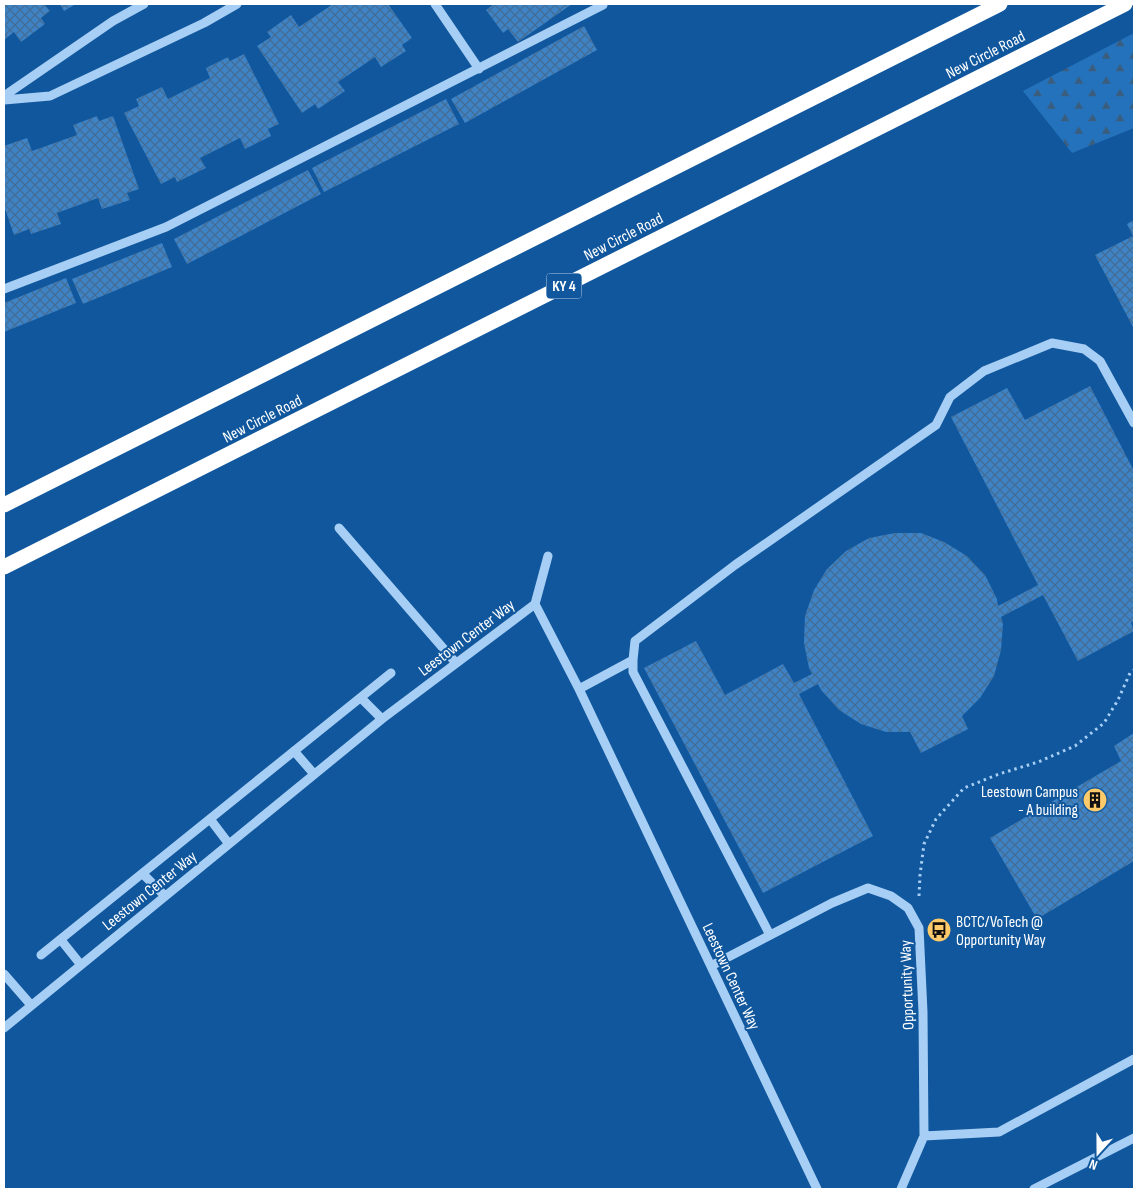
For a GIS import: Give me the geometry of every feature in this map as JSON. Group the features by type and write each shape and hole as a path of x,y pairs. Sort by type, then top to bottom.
{"highway":[{"path":"4,505 1000,4"},
{"name":"New Circle Road","path":"4,567 1125,4"}],"street":[{"path":"4,96 113,21 144,4"},
{"path":"4,100 50,96 204,23 237,4"},
{"path":"435,4 479,69"},
{"path":"4,289 166,227 603,5"},
{"path":"770,935 633,672 635,641 735,565 936,425 950,397 984,371 1052,342 1084,348 1100,361 1134,423"},
{"path":"338,528 456,663"},
{"path":"535,604 548,556"},
{"name":"Leestown Center Way","path":"4,1028 382,719 535,604 579,689 817,1189"},
{"path":"579,689 633,660"},
{"path":"42,955 391,673"},
{"path":"361,698 382,719"},
{"path":"294,752 314,774"},
{"path":"210,819 229,844"},
{"path":"143,874 165,896"},
{"name":"Opportunity Way","path":"711,966 832,903 868,888 891,896 908,908 919,928 923,1012 924,1136 901,1189"},
{"path":"61,940 81,965"},
{"path":"4,974 31,1005"},
{"path":"924,1136 999,1132 1134,1058"},
{"path":"1034,1189 1134,1138"}],"path":[{"path":"919,928 920,875 924,844 936,819 964,788 999,774 1038,762 1075,746 1104,723 1118,700 1130,673 1134,670"}],"green space":[{"path":"1134,33 1134,128 1072,153 1023,91"}],"building":[{"path":"4,4 44,4 50,11 41,18 45,24 21,42 14,32 4,40"},
{"path":"60,4 76,4 64,11"},
{"path":"333,4 388,4 412,38 402,45 406,51 381,67 375,57 338,82 345,91 318,109 315,104 302,113 257,46 271,37 267,32 291,15 299,27"},
{"path":"494,4 572,4 518,42 508,29 503,33 486,10"},
{"path":"584,26 597,50 465,123 451,99"},
{"path":"244,54 279,124 268,129 271,136 245,149 240,138 200,158 206,168 177,182 175,177 161,184 124,113 139,106 136,99 162,87 168,99 210,78 206,68 228,57 230,61"},
{"path":"446,99 459,124 324,192 312,168"},
{"path":"97,116 99,121 113,116 139,189 127,193 130,200 102,209 98,198 57,213 61,224 31,234 29,229 14,235 4,206 4,146 27,138 32,151 77,135 73,125"},
{"path":"308,170 321,194 187,264 174,239"},
{"path":"1134,220 1134,329 1095,255 1133,236 1127,224"},
{"path":"162,243 172,267 83,304 72,279"},
{"path":"66,278 76,303 4,332 4,303"},
{"path":"1090,386 1134,471 1134,621 1131,623 1134,631 1078,661 1043,595 1001,617 1003,624 1001,650 994,676 980,698 962,716 968,729 921,753 910,732 886,732 861,724 839,710 818,684 799,694 873,836 763,893 644,668 696,641 725,695 783,664 794,683 812,674 804,643 805,616 814,590 827,569 846,551 869,538 895,533 921,533 944,542 967,556 985,575 997,599 998,606 1038,585 951,417 1007,388 1025,420"},
{"name":"Leestown Campus - A building","path":"1134,733 1134,861 1037,919 990,838 1121,761 1114,746"}],"place":[{"name":"Leestown Campus - A building","path":"1095,800"},
{"name":"BCTC/VoTech @ Opportunity Way","path":"939,930"}]}
